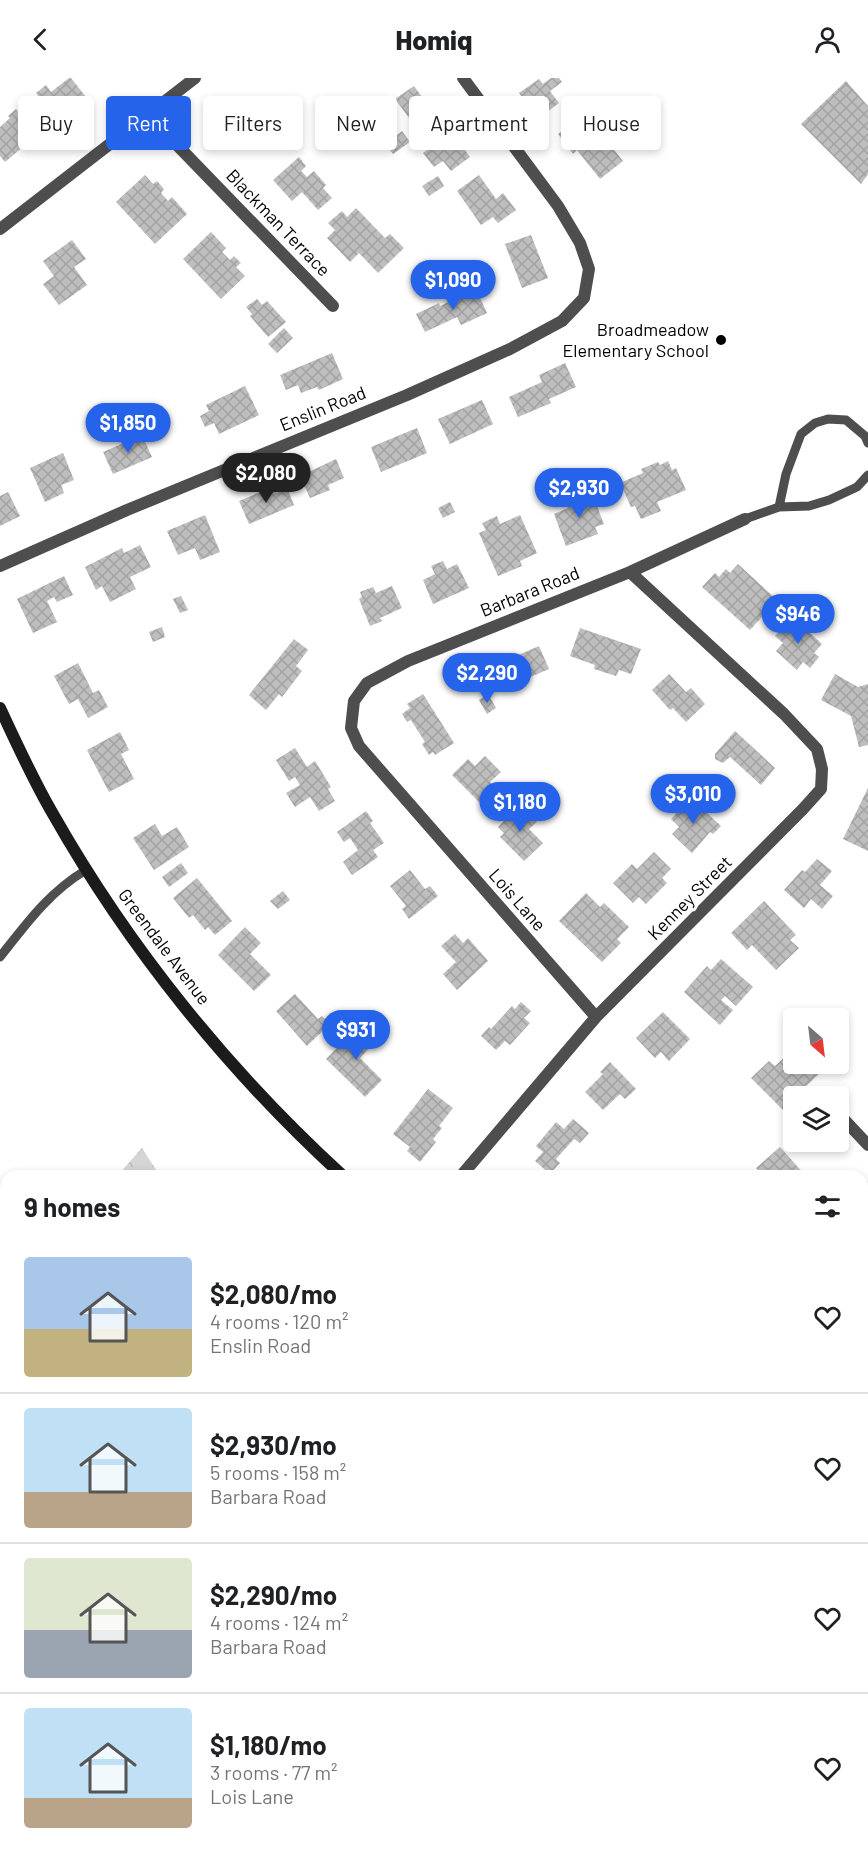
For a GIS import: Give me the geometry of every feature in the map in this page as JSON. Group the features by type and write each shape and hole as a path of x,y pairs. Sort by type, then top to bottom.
{"main road":[{"name":"Greendale Avenue","path":"0,708 38,788 86,870 138,945 202,1027 266,1100 337,1170"}],"street":[{"path":"171,96 195,78"},
{"name":"Enslin Road","path":"0,566 127,510 407,395 510,349 562,321 584,298 589,269 580,243 558,206 463,78"},
{"path":"0,229 106,146"},
{"name":"Blackman Terrace","path":"182,150 333,306"},
{"name":"Barbara Road","path":"352,720 354,701 367,683 408,660 630,572 745,519"},
{"name":"Kenney Street","path":"465,1170 596,1017 821,789 822,769 816,749 784,714 630,572"},
{"name":"Lois Lane","path":"352,720 351,728 359,746 596,1017"},
{"path":"849,1125 868,1145"}],"lane":[{"path":"779,507 786,474 801,434 815,423 828,419 846,420 865,436 868,443"},
{"path":"745,519 779,507 809,506 829,500 856,487 868,475"},
{"path":"0,957 34,912 53,892 86,870"}],"green space":[{"path":"142,1148 156,1170 122,1170"}],"building":[{"path":"71,78 85,96 38,96 36,93 46,85 51,92"},
{"path":"551,78 559,78 562,82 550,91 559,103 549,111 549,96 521,96 519,93 539,79 543,84"},
{"path":"846,81 868,106 868,174 861,184 801,124"},
{"path":"414,86 421,96 409,96 409,118 397,102 397,98"},
{"path":"16,109 18,111 19,150 5,162 0,156 0,127 10,118 8,116"},
{"path":"402,131 409,143 393,154 390,150 397,150 397,135"},
{"path":"427,150 465,150 470,157 451,171 443,161 434,167 423,153"},
{"path":"577,150 614,150 623,161 600,179"},
{"path":"299,157 306,166 301,171 307,177 314,171 326,185 323,188 332,198 318,210 302,192 292,201 273,180"},
{"path":"145,175 153,184 157,181 164,189 161,193 168,201 172,197 187,214 155,244 116,202"},
{"path":"479,175 496,199 503,193 516,210 498,223 493,217 481,225 457,191"},
{"path":"438,176 444,186 429,196 422,186"},
{"path":"356,208 385,238 390,234 404,248 378,273 359,253 350,262 327,238 335,230 328,223 342,211 347,217"},
{"path":"211,232 226,248 222,252 230,260 234,256 241,263 236,267 245,276 221,299 183,259"},
{"path":"531,235 548,278 522,288 505,244"},
{"path":"72,240 86,259 74,267 87,285 59,305 43,284 54,276 43,261"},
{"path":"476,289 487,313 461,325 457,317 425,332 416,314 439,303 440,306"},
{"path":"257,299 262,305 267,301 286,322 268,337 250,316 252,314 246,307"},
{"path":"284,328 293,338 277,353 268,344"},
{"path":"332,353 343,379 319,390 317,387 301,393 298,385 286,390 280,375"},
{"path":"565,363 576,387 549,399 551,403 518,417 509,397 542,382 539,375"},
{"path":"245,386 259,415 219,434 214,423 205,427 200,416 209,411 206,405"},
{"path":"482,400 493,424 450,444 438,419"},
{"path":"417,428 427,453 381,472 371,447"},
{"path":"142,435 152,457 113,474 103,452"},
{"path":"63,453 74,480 61,485 64,493 45,502 30,468"},
{"path":"336,459 344,478 328,485 330,490 310,498 300,476"},
{"path":"668,461 672,470 676,468 686,490 657,502 661,511 641,519 635,506 631,507 620,483 643,473 641,469 658,462 660,465"},
{"path":"273,487 276,493 287,488 294,505 249,524 239,501"},
{"path":"591,491 604,524 595,527 598,534 566,546 554,514 568,508 565,500"},
{"path":"8,492 20,516 0,526 0,496"},
{"path":"450,502 455,512 443,518 438,508"},
{"path":"205,515 220,552 200,560 195,548 178,555 167,531"},
{"path":"520,515 537,553 520,561 522,566 498,576 479,533 486,530 482,523 497,516 500,524"},
{"path":"140,545 151,567 130,577 136,589 110,602 102,586 96,590 85,567 122,548 124,553"},
{"path":"443,561 447,569 457,564 469,588 433,604 423,580 435,574 431,566"},
{"path":"738,564 777,600 750,630 702,587 715,573 719,577 726,569 730,573"},
{"path":"64,576 73,595 57,602 54,597 47,601 57,622 33,633 17,599"},
{"path":"392,586 402,608 380,618 382,621 370,626 359,599 362,597 360,592 373,587 376,593"},
{"path":"181,596 188,610 180,613 173,599"},
{"path":"790,621 794,625 798,622 822,644 814,653 819,657 810,668 803,662 797,670 776,651 783,643 775,636"},
{"path":"162,627 165,637 153,642 149,632"},
{"path":"580,628 641,649 631,674 619,670 616,676 594,669 595,665 570,656"},
{"path":"294,639 308,650 296,666 302,671 282,697 279,694 266,710 249,695"},
{"path":"539,646 549,669 510,686 500,663"},
{"path":"78,663 93,693 99,690 108,707 88,718 78,699 69,704 54,676"},
{"path":"669,674 686,692 691,688 705,704 686,722 673,708 670,710 652,690"},
{"path":"835,674 858,687 868,684 868,745 859,747 851,716 821,700"},
{"path":"423,694 454,743 435,755 433,752 429,755 422,744 425,742 411,720 407,722 402,714 410,708 407,704"},
{"path":"488,694 496,708 487,714 479,700"},
{"path":"735,731 775,768 761,785 730,757 723,763 715,759 715,754"},
{"path":"120,732 129,750 121,754 134,779 109,792 87,750"},
{"path":"295,748 307,767 315,761 331,787 328,789 335,801 319,811 310,797 295,807 286,793 300,785 295,777 289,781 276,760"},
{"path":"485,756 501,772 490,782 507,800 492,815 452,775 468,759 475,766"},
{"path":"868,788 868,851 843,839"},
{"path":"691,798 721,826 713,834 710,832 692,853 672,834 679,827 671,819"},
{"path":"520,805 537,822 529,829 543,843 524,861 500,837 504,833 498,827"},
{"path":"366,811 373,821 370,823 384,843 373,850 378,857 352,875 343,862 358,850 350,838 344,842 337,832"},
{"path":"155,824 162,836 177,827 189,847 154,870 133,838"},
{"path":"654,852 671,869 662,878 667,883 646,904 639,897 633,903 613,883 632,864 637,869"},
{"path":"817,859 832,871 820,885 833,896 822,909 811,899 804,908 784,890 802,870 805,872"},
{"path":"181,863 188,873 169,887 162,877"},
{"path":"410,870 425,889 430,886 438,896 409,919 402,909 406,906 390,886"},
{"path":"197,878 232,921 215,935 208,927 205,930 193,915 189,918 173,898"},
{"path":"283,891 290,900 278,909 270,901"},
{"path":"586,893 600,907 604,903 629,927 617,939 621,943 602,962 559,921"},
{"path":"764,901 796,935 790,940 799,948 776,970 752,945 747,950 731,933"},
{"path":"245,927 261,943 250,954 271,975 254,991 218,955"},
{"path":"455,934 463,943 468,938 488,961 457,990 443,974 456,962 441,946"},
{"path":"721,959 753,987 736,1006 725,996 721,1000 733,1010 720,1025 684,992 707,966 711,970"},
{"path":"295,994 318,1019 322,1016 330,1024 307,1046 276,1011"},
{"path":"521,1002 531,1011 524,1018 530,1023 510,1045 505,1041 496,1050 481,1036 489,1027 491,1029 512,1006 515,1009"},
{"path":"663,1012 690,1039 669,1061 661,1052 655,1058 636,1038"},
{"path":"361,1024 377,1040 360,1058 382,1080 365,1097 326,1059"},
{"path":"783,1059 783,1074 819,1074 806,1086 783,1086 783,1110 751,1078 769,1061 775,1066"},
{"path":"610,1062 636,1089 625,1099 620,1094 603,1110 585,1092 603,1074 600,1072"},
{"path":"428,1089 453,1108 439,1126 442,1128 433,1139 436,1142 420,1162 407,1151 410,1147 393,1134"},
{"path":"573,1119 589,1133 580,1143 574,1139 556,1159 560,1163 554,1170 545,1170 535,1161 543,1152 536,1146 556,1122 564,1129"},
{"path":"780,1147 801,1170 758,1170 756,1168"}],"place":[{"name":"Broadmeadow Elementary School","path":"721,340"}]}
